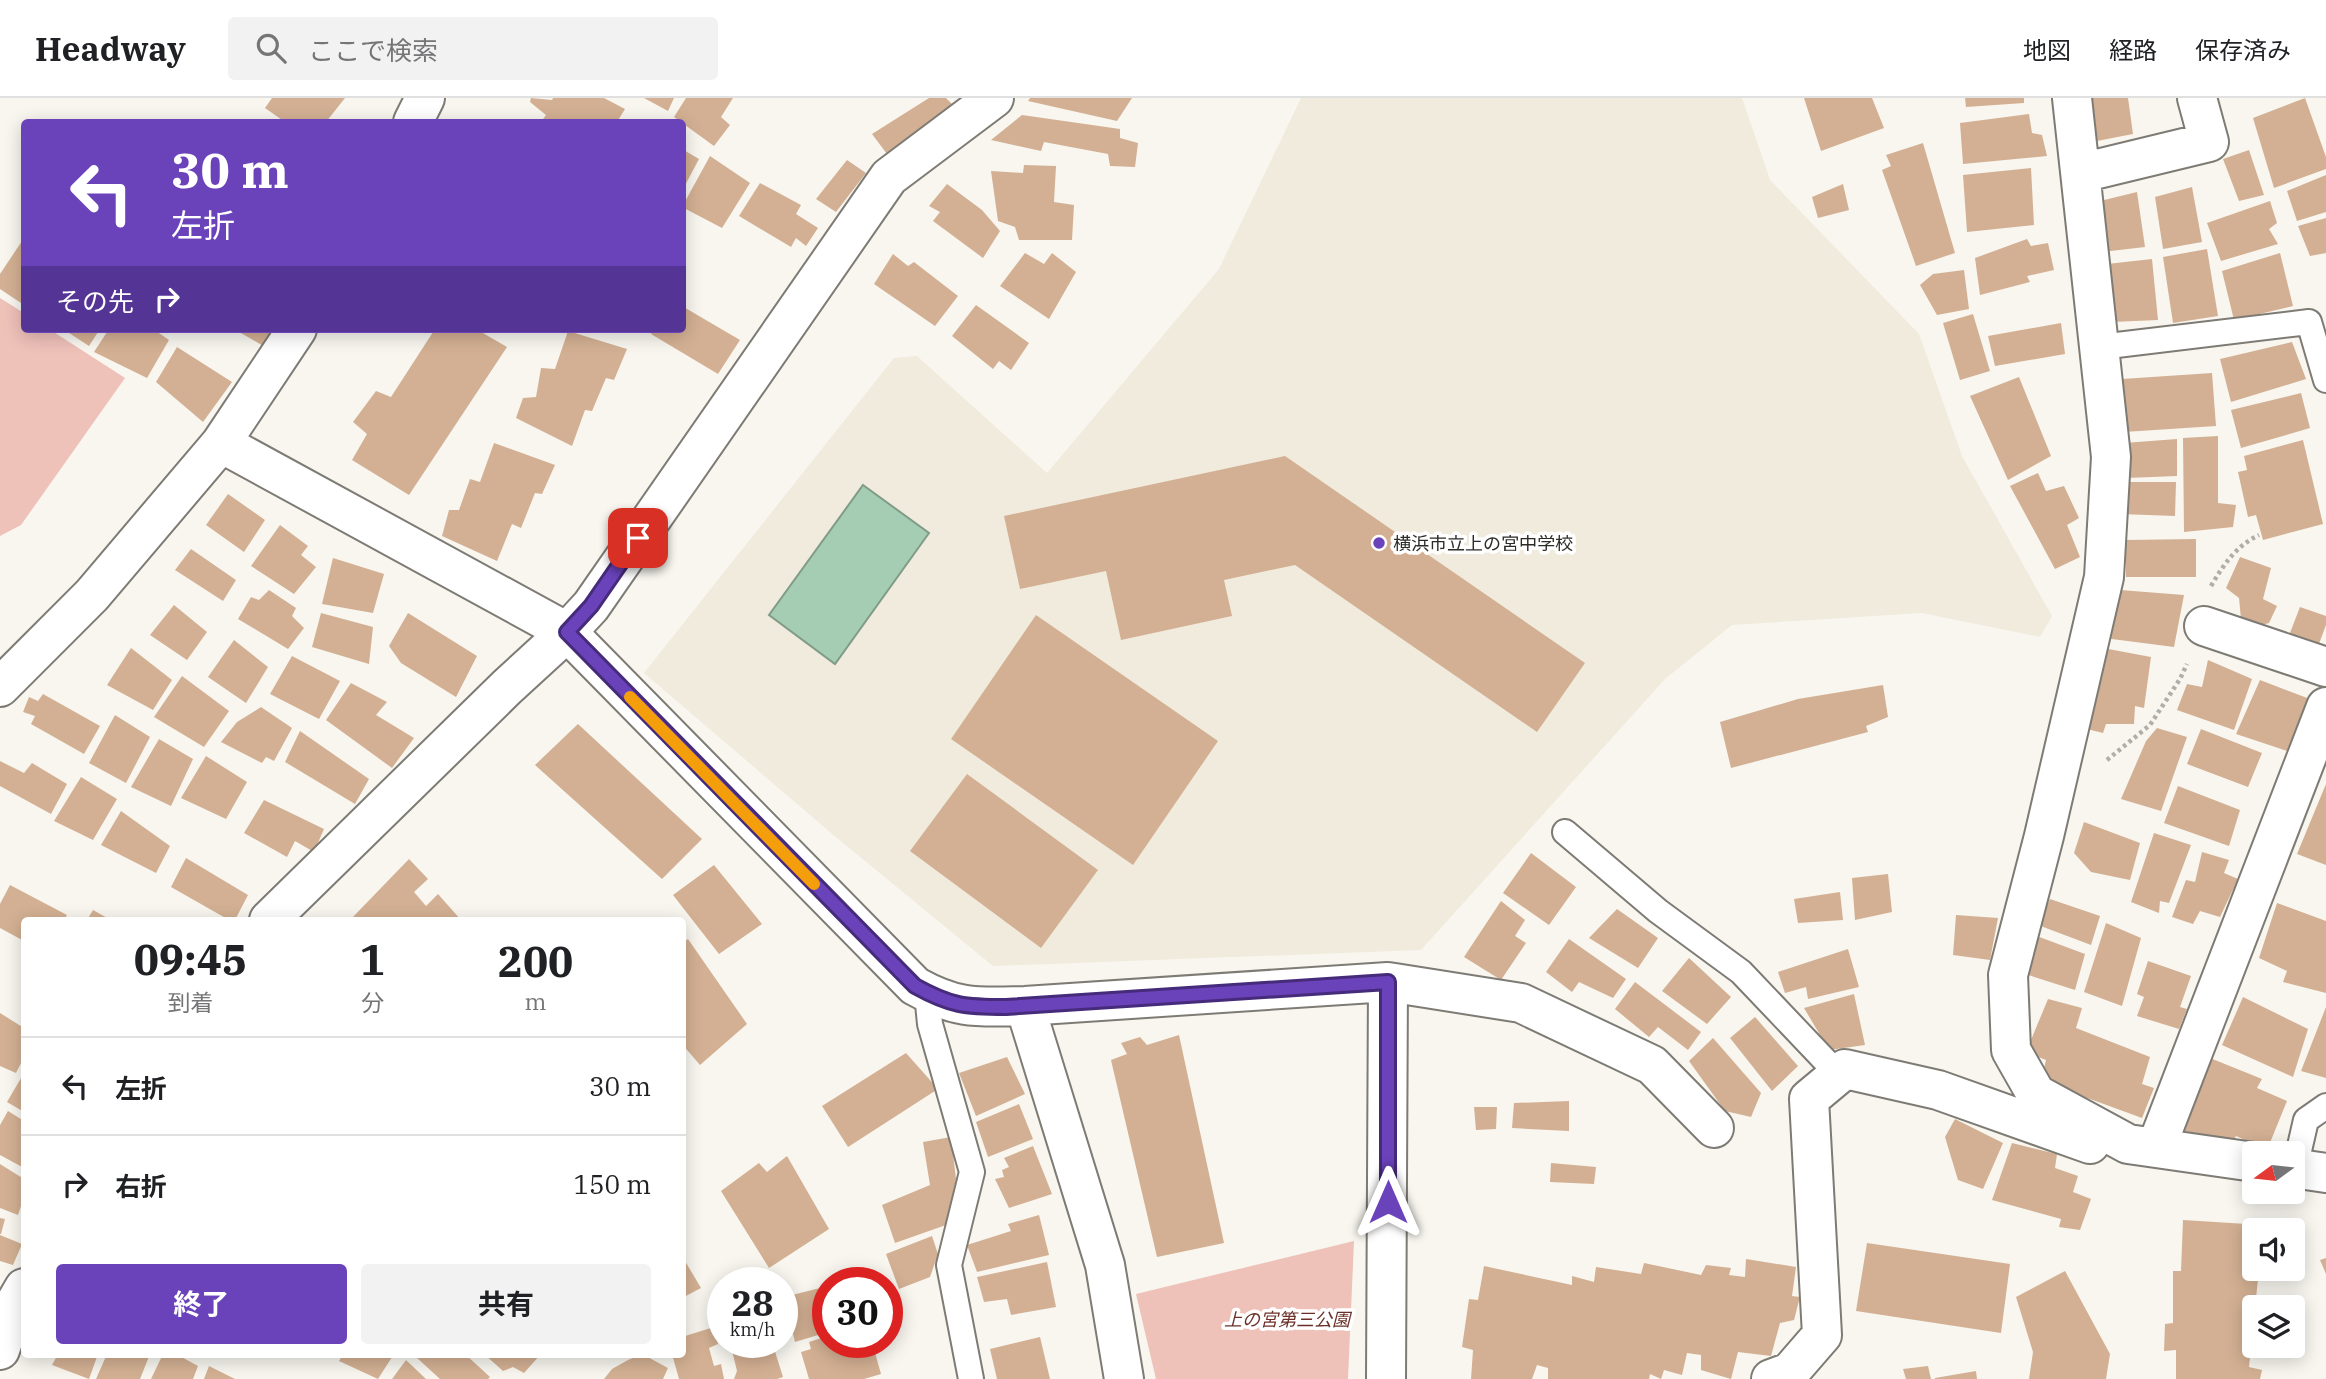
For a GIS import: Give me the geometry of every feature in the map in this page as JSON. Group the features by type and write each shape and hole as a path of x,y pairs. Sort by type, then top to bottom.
{"street":[{"path":"414,119 425,98"},
{"path":"272,917 591,606 888,177 993,98"},
{"path":"2072,98 2111,457 2104,577 2044,836 2008,975 2011,1050 2036,1094 2142,1146"},
{"path":"2081,173 2209,142 2197,98"},
{"path":"0,687 92,595 221,443 294,333"},
{"path":"221,443 567,632 915,986 941,1000 967,1007 1025,1006 1388,982 1521,1003 1652,1065 1714,1128"},
{"path":"2204,626 2326,667"},
{"path":"2142,1146 2326,707"},
{"path":"1386,1379 1388,982"},
{"path":"1025,1006 1105,1265 1124,1379"},
{"path":"1771,1379 1790,1372 1822,1335 1809,1098 1845,1069 1938,1090 2105,1150 2142,1146 2242,1160"},
{"path":"0,1350 21,1293"}],"lane":[{"path":"2100,347 2309,322 2326,380"},
{"path":"1565,832 1658,911 1741,972 1838,1074"},
{"path":"928,993 930,1024 972,1172 949,1265 971,1379"},
{"path":"2305,1145 2306,1120 2326,1106"}],"path":[{"path":"2104,763 2150,725 2180,678 2204,626 2209,590 2224,564 2244,542 2259,535"}],"shaded area":[{"name":"横浜市立上の宮中学校","path":"1301,98 1742,98 1770,180 1919,334 1962,456 2052,616 2040,637 1922,613 1732,625 1665,679 1421,950 993,966 837,838 644,673 894,358 917,356 1047,473 1219,269"},
{"path":"863,485 929,533 835,664 769,615"}],"green space":[{"path":"0,298 21,311 21,333 55,333 125,378 21,525 0,536"},
{"name":"上の宮第三公園","path":"1354,1241 1348,1379 1156,1379 1136,1294"}],"building":[{"path":"272,98 345,98 328,119 281,119 265,108"},
{"path":"531,98 604,98 625,109 619,119 543,119 546,115 530,102"},
{"path":"644,98 674,98 668,111"},
{"path":"686,98 733,98 721,117 730,125 714,146 686,126 686,119 674,117"},
{"path":"929,98 946,98 953,105 887,154 872,134"},
{"path":"1030,98 1132,98 1117,121 1028,101"},
{"path":"1804,98 1872,98 1884,128 1821,151"},
{"path":"1965,98 2024,98 2024,103 1966,107"},
{"path":"2091,98 2128,98 2133,134 2097,141"},
{"path":"2305,98 2326,157 2326,169 2274,188 2253,118"},
{"path":"2029,114 2032,133 2042,135 2047,156 1963,164 1960,123"},
{"path":"1022,115 1120,129 1120,138 1138,143 1135,167 1110,166 1108,154 1044,142 1041,151 991,140"},
{"path":"1923,143 1955,253 1916,266 1882,170 1891,166 1886,155"},
{"path":"2249,150 2264,195 2239,201 2223,159"},
{"path":"686,151 699,159 686,183"},
{"path":"710,156 750,183 722,228 686,209 686,200"},
{"path":"847,160 866,173 836,212 816,199"},
{"path":"1024,165 1056,166 1054,202 1074,205 1072,240 1019,240 1015,227 998,221 991,171 1023,173"},
{"path":"2031,168 2034,225 1967,232 1963,175"},
{"path":"2326,175 2326,212 2297,221 2287,191"},
{"path":"760,183 801,205 796,214 818,228 806,246 796,238 791,247 739,216"},
{"path":"947,184 982,210 1000,231 983,258 933,221 940,212 929,206"},
{"path":"1843,184 1849,210 1818,218 1812,197"},
{"path":"2192,187 2202,242 2163,249 2155,197"},
{"path":"2137,192 2145,247 2102,252 2096,202"},
{"path":"2270,201 2277,223 2269,229 2278,244 2221,261 2207,223"},
{"path":"2326,218 2326,253 2310,256 2298,226"},
{"path":"2027,239 2031,246 2048,243 2054,270 2027,276 2030,282 1980,295 1975,258"},
{"path":"21,242 21,303 0,289 0,274"},
{"path":"2207,249 2218,316 2173,323 2163,257"},
{"path":"1025,253 1044,264 1052,253 1076,272 1049,319 1000,286"},
{"path":"2280,253 2293,306 2234,320 2222,271"},
{"path":"893,254 908,266 914,262 958,296 935,326 874,284"},
{"path":"2152,259 2158,320 2112,322 2107,264"},
{"path":"1964,270 1969,309 1937,315 1920,285 1933,274"},
{"path":"976,305 1029,343 1011,370 999,361 993,369 952,336"},
{"path":"686,308 740,340 718,374 651,334 686,333"},
{"path":"1973,314 1990,371 1960,380 1943,323"},
{"path":"2061,323 2065,354 1995,366 1988,336"},
{"path":"69,333 97,333 89,346"},
{"path":"106,333 159,333 169,340 147,378 94,352"},
{"path":"241,333 274,333 265,347"},
{"path":"432,333 483,333 507,347 409,495 352,460 367,434 353,422 376,391 391,397"},
{"path":"567,333 627,349 614,380 606,378 592,411 585,410 572,446 516,418 523,398 536,397 541,368 555,369"},
{"path":"2292,342 2306,379 2231,402 2220,359"},
{"path":"177,347 232,382 203,422 156,382"},
{"path":"2212,373 2216,426 2124,432 2122,379"},
{"path":"2019,377 2051,456 2008,480 1970,396"},
{"path":"2301,393 2310,428 2241,448 2231,410"},
{"path":"2218,436 2218,503 2236,505 2233,527 2184,532 2183,438"},
{"path":"2177,439 2177,476 2127,478 2124,443"},
{"path":"2303,440 2323,524 2263,540 2256,515 2248,517 2238,472 2247,470 2244,456"},
{"path":"494,443 555,465 542,494 535,493 521,528 512,524 497,561 442,536 449,510 459,510 470,479 480,482"},
{"path":"1285,456 1585,663 1537,732 1295,565 1224,580 1232,616 1121,640 1106,571 1020,589 1004,516"},
{"path":"2038,473 2046,491 2064,486 2079,518 2067,525 2080,557 2055,569 2010,486"},
{"path":"2122,482 2176,482 2175,516 2120,514"},
{"path":"228,494 265,520 244,552 206,525"},
{"path":"280,525 308,546 301,555 316,567 294,594 251,566"},
{"path":"2196,539 2196,577 2126,577 2126,540"},
{"path":"191,549 236,580 223,601 175,570"},
{"path":"2240,557 2271,568 2263,599 2277,606 2269,623 2254,627 2241,619 2239,598 2226,588"},
{"path":"333,558 384,574 373,613 322,604"},
{"path":"269,590 296,608 292,616 304,628 288,649 238,619 251,597 259,600"},
{"path":"2120,590 2184,595 2174,647 2104,638 2106,612 2117,610"},
{"path":"174,605 207,632 187,660 150,635"},
{"path":"2300,607 2326,616 2326,625 2317,649 2288,638"},
{"path":"321,613 373,627 369,664 312,647"},
{"path":"408,613 477,656 456,697 401,663 389,646"},
{"path":"1036,615 1218,741 1133,865 951,739"},
{"path":"234,640 268,667 246,703 208,677"},
{"path":"131,648 172,680 153,710 107,685"},
{"path":"2103,648 2151,657 2144,708 2135,706 2134,724 2106,724 2103,733 2087,729"},
{"path":"292,656 340,681 319,719 270,694"},
{"path":"2208,660 2252,679 2234,730 2177,710 2187,684 2202,687"},
{"path":"182,676 229,711 204,747 154,717"},
{"path":"2260,680 2310,699 2290,752 2236,734"},
{"path":"351,683 387,702 376,715 414,738 392,768 326,720"},
{"path":"1883,685 1888,717 1866,726 1868,732 1731,768 1720,722 1798,699"},
{"path":"43,694 100,726 84,754 31,724 35,716 23,712 29,697 38,701"},
{"path":"261,707 292,728 274,761 266,757 262,763 221,742 237,722"},
{"path":"115,715 150,737 126,783 89,763"},
{"path":"578,724 702,839 662,879 535,765"},
{"path":"2157,728 2187,737 2161,811 2121,799 2146,741"},
{"path":"2201,729 2262,753 2248,787 2187,764"},
{"path":"300,731 369,779 355,804 285,762"},
{"path":"159,739 193,759 171,806 131,787"},
{"path":"206,756 247,782 226,819 181,798"},
{"path":"0,761 24,773 32,763 67,784 51,814 0,786"},
{"path":"967,774 1098,870 1041,948 910,851"},
{"path":"81,777 117,799 93,840 54,821"},
{"path":"2326,784 2326,865 2297,854"},
{"path":"2178,786 2240,810 2229,846 2164,823"},
{"path":"264,800 324,829 314,852 295,841 287,857 244,833"},
{"path":"121,811 170,846 156,873 101,845"},
{"path":"2084,822 2140,843 2130,880 2091,872 2074,853"},
{"path":"2154,833 2191,845 2169,903 2160,901 2159,913 2131,902"},
{"path":"2202,852 2229,860 2224,873 2238,879 2220,917 2200,911 2193,924 2172,917 2186,880 2195,882"},
{"path":"1531,853 1576,887 1549,925 1503,893"},
{"path":"186,858 248,895 237,917 224,917 171,887"},
{"path":"409,859 428,879 414,892 426,906 438,894 458,917 353,917"},
{"path":"714,865 762,924 719,954 673,895"},
{"path":"1888,874 1892,912 1855,920 1852,878"},
{"path":"10,885 67,915 21,917 21,939 0,928 0,904"},
{"path":"1840,892 1843,920 1798,923 1794,899"},
{"path":"2050,899 2100,916 2091,945 2038,925"},
{"path":"1501,901 1525,920 1515,936 1526,943 1501,980 1464,957"},
{"path":"2277,903 2326,921 2326,993 2283,982 2287,971 2259,958"},
{"path":"1617,909 1658,938 1638,968 1589,938"},
{"path":"93,910 106,917 89,917"},
{"path":"1956,915 1998,918 1990,960 1953,955"},
{"path":"2106,923 2141,938 2122,1006 2084,992"},
{"path":"2031,934 2085,954 2075,990 2019,972"},
{"path":"688,939 747,1024 700,1065 686,1049"},
{"path":"1569,939 1626,979 1613,998 1579,982 1572,992 1546,972"},
{"path":"1848,949 1859,987 1808,999 1806,987 1785,993 1778,972"},
{"path":"1689,958 1731,997 1707,1024 1662,991"},
{"path":"2148,961 2191,976 2180,1007 2187,1009 2179,1029 2137,1016 2144,997 2137,994"},
{"path":"1635,982 1701,1032 1688,1050 1658,1027 1649,1037 1615,1009"},
{"path":"1854,994 1865,1045 1829,1050 1804,1008"},
{"path":"2243,997 2308,1029 2293,1077 2222,1045"},
{"path":"2048,999 2082,1008 2076,1028 2150,1057 2142,1084 2154,1088 2142,1118 2041,1081 2046,1060 2026,1052"},
{"path":"2326,1007 2326,1078 2301,1071"},
{"path":"0,1013 21,1026 21,1063 16,1073 0,1066"},
{"path":"1755,1017 1798,1066 1772,1091 1730,1038"},
{"path":"1179,1035 1224,1243 1157,1257 1111,1060 1127,1054 1121,1043 1140,1037 1147,1045"},
{"path":"1713,1038 1761,1093 1751,1117 1725,1111 1689,1061"},
{"path":"906,1053 938,1089 848,1147 822,1106"},
{"path":"1007,1057 1025,1094 976,1116 959,1073"},
{"path":"2210,1058 2262,1079 2257,1088 2287,1101 2271,1141 2247,1141 2236,1136 2229,1150 2180,1129"},
{"path":"21,1078 21,1110 7,1102"},
{"path":"1569,1101 1569,1131 1512,1128 1514,1103"},
{"path":"1019,1104 1033,1139 988,1157 976,1122"},
{"path":"1474,1107 1497,1107 1496,1129 1476,1130"},
{"path":"8,1111 21,1119 21,1166 0,1155 0,1125"},
{"path":"1955,1119 2003,1143 1983,1189 1958,1180 1945,1137"},
{"path":"951,1137 956,1179 946,1225 895,1243 882,1205 930,1185 923,1142"},
{"path":"2012,1143 2057,1154 2055,1168 2078,1176 2073,1192 2091,1199 2080,1230 2059,1227 2061,1219 1992,1200"},
{"path":"1033,1146 1052,1194 1009,1208 995,1179 1004,1177 1002,1170 1009,1167 1004,1158"},
{"path":"787,1156 829,1229 771,1267 721,1191 759,1163 767,1172"},
{"path":"1551,1163 1596,1167 1594,1184 1550,1182"},
{"path":"0,1164 21,1177 21,1206 18,1215 0,1208"},
{"path":"1039,1215 1049,1255 977,1272 967,1245 1011,1231 1008,1224"},
{"path":"0,1218 5,1219 1,1234 0,1234"},
{"path":"2183,1220 2242,1224 2242,1281 2258,1281 2256,1295 2242,1295 2242,1358 2250,1358 2249,1367 2262,1370 2260,1379 2176,1379 2176,1350 2164,1351 2165,1324 2173,1323 2173,1271 2181,1271"},
{"path":"0,1235 21,1244 13,1265 0,1261"},
{"path":"932,1236 938,1254 930,1277 903,1287 903,1267 891,1267 886,1254"},
{"path":"1867,1243 2010,1264 2001,1333 1856,1311"},
{"path":"2326,1258 2326,1274 2320,1260"},
{"path":"1746,1259 1796,1267 1792,1296 1800,1297 1794,1320 1780,1323 1771,1356 1738,1352 1731,1379 1701,1370 1701,1355 1687,1353 1682,1375 1664,1370 1661,1379 1650,1374 1649,1379 1548,1379 1548,1368 1537,1365 1532,1379 1471,1379 1473,1350 1462,1347 1469,1299 1478,1300 1484,1266 1572,1285 1572,1276 1594,1282 1596,1267 1641,1274 1644,1263 1701,1275 1706,1265 1731,1268 1729,1275 1745,1277"},
{"path":"1047,1262 1056,1307 1011,1315 1007,1299 984,1302 977,1277"},
{"path":"686,1263 701,1288 686,1296"},
{"path":"2065,1271 2110,1354 2106,1379 2029,1379 2033,1352 2016,1297"},
{"path":"812,1290 812,1337 798,1341 798,1294"},
{"path":"707,1329 707,1358 712,1358 714,1366 721,1364 724,1379 679,1379 673,1358 686,1358 686,1336"},
{"path":"1040,1337 1050,1379 997,1379 990,1349"},
{"path":"812,1341 812,1358 876,1358 881,1374 864,1379 809,1379 801,1352 811,1349 809,1342"},
{"path":"56,1358 97,1358 89,1379 52,1365"},
{"path":"105,1358 148,1358 140,1379 96,1379"},
{"path":"161,1358 183,1358 198,1366 193,1379 151,1379"},
{"path":"341,1358 391,1358 378,1379 339,1361"},
{"path":"417,1358 469,1358 490,1377 488,1379 440,1379"},
{"path":"488,1358 537,1358 524,1373 513,1367 503,1371"},
{"path":"649,1358 668,1368 663,1379 604,1379 612,1369 628,1360"},
{"path":"734,1358 777,1358 783,1377 734,1379 737,1371"},
{"path":"406,1360 426,1379 392,1379"},
{"path":"209,1366 235,1379 204,1379"},
{"path":"1928,1366 1931,1379 1906,1379 1903,1369"},
{"path":"1976,1371 1977,1379 1935,1379 1935,1378"}],"slow traffic":[{"path":"630,697 814,884"}],"place":[{"name":"横浜市立上の宮中学校","path":"1379,543"}],"route":[{"path":"638,538 591,606 567,632 915,986 941,1000 967,1007 1006,1007 1388,982 1388,1202"}]}
